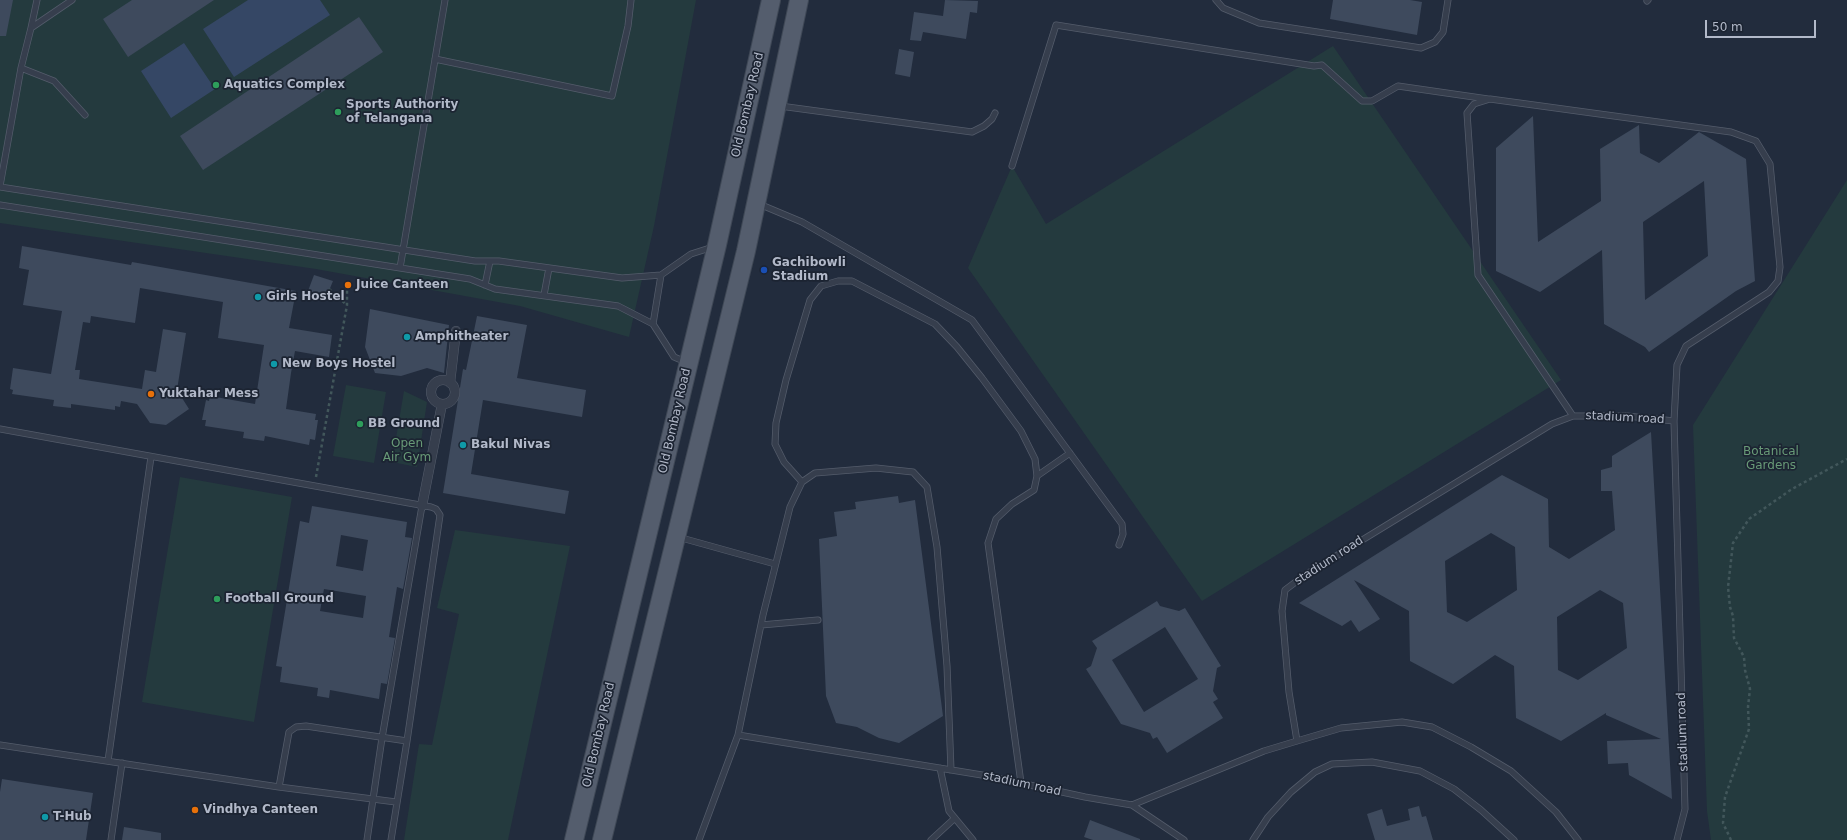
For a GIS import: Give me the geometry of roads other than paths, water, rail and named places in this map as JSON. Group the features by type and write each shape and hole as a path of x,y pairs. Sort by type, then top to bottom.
{"main road":[{"name":"Old Bombay Road","path":"574,840 717,245 771,0"},
{"path":"602,840 731,310 756,203 799,0"},
{"path":"703,303 731,310"}],"street":[{"path":"450,383 456,331"},
{"path":"439,381 450,383 455,389 454,397 449,403 442,404 432,398 431,390 436,383 439,381"},
{"path":"422,506 442,404"}],"lane":[{"path":"37,0 21,68 0,187 475,261 490,261 622,278 661,275 691,254 717,245"},
{"path":"31,28 72,0"},
{"path":"400,268 445,0"},
{"path":"435,59 612,96 628,26 631,0"},
{"path":"1216,0 1223,8 1259,23 1422,48 1435,42 1443,32 1448,0"},
{"path":"1012,166 1056,25 1314,66 1322,65 1362,101 1372,101 1398,86 1731,132 1756,141 1770,164 1780,268 1778,281 1769,292 1686,346 1677,365 1674,421"},
{"path":"21,68 54,81 85,115"},
{"path":"1490,99 1474,104 1467,114 1478,275 1573,416"},
{"path":"777,105 972,132 984,126 995,113"},
{"path":"756,203 802,222 972,320 1122,524 1123,534 1119,545"},
{"path":"0,205 470,279 495,289 618,306 653,324 674,357 689,362"},
{"path":"485,285 490,261"},
{"path":"544,296 549,268"},
{"path":"653,324 661,275"},
{"path":"802,482 784,462 775,444 776,423 786,380 810,300 821,286 838,281 852,281 935,324 962,354 1021,431 1035,459 1037,476 1034,490 1012,504 996,519 988,543 1021,783"},
{"name":"stadium road","path":"1297,741 1289,692 1282,611 1285,590 1489,461 1552,424 1573,416 1627,416 1674,421 1685,809 1677,840"},
{"path":"0,429 431,507 440,515 391,840"},
{"path":"1037,476 1070,453"},
{"path":"108,761 151,457"},
{"path":"699,840 738,735 761,625 790,507 802,482 815,473 876,468 913,472 927,488 937,547 947,666 951,770"},
{"path":"366,840 422,506"},
{"path":"676,536 776,564"},
{"path":"761,625 818,620"},
{"path":"1132,805 1264,751 1341,728 1402,722 1432,727 1471,747 1511,771 1556,812 1578,840"},
{"path":"279,787 289,732 296,727 306,726 407,741"},
{"name":"stadium road","path":"738,735 940,768 1132,805"},
{"path":"0,745 279,787 396,802"},
{"path":"1253,840 1273,812 1291,792 1315,772 1332,764 1372,762 1420,772 1454,789 1481,810 1514,840"},
{"path":"110,840 122,763"},
{"path":"940,768 949,810 973,840"},
{"path":"1132,805 1184,840"},
{"path":"931,840 955,818"}],"water":[{"path":"248,0 320,0 330,15 234,77 203,29"},
{"path":"184,43 215,89 171,118 141,71"}],"place":[{"name":"Aquatics Complex","path":"216,85"},
{"name":"Sports Authority of Telangana","path":"338,112"},
{"name":"Gachibowli Stadium","path":"764,270"},
{"name":"Juice Canteen","path":"348,285"},
{"name":"Girls Hostel","path":"258,297"},
{"name":"Amphitheater","path":"407,337"},
{"name":"New Boys Hostel","path":"274,364"},
{"name":"Yuktahar Mess","path":"151,394"},
{"name":"BB Ground","path":"360,424"},
{"name":"Bakul Nivas","path":"463,445"},
{"name":"Football Ground","path":"217,599"},
{"name":"Vindhya Canteen","path":"195,810"},
{"name":"T-Hub","path":"45,817"}],"park label":[{"name":"Open Air Gym","path":"407,451"},
{"name":"Botanical Gardens","path":"1771,459"}]}
